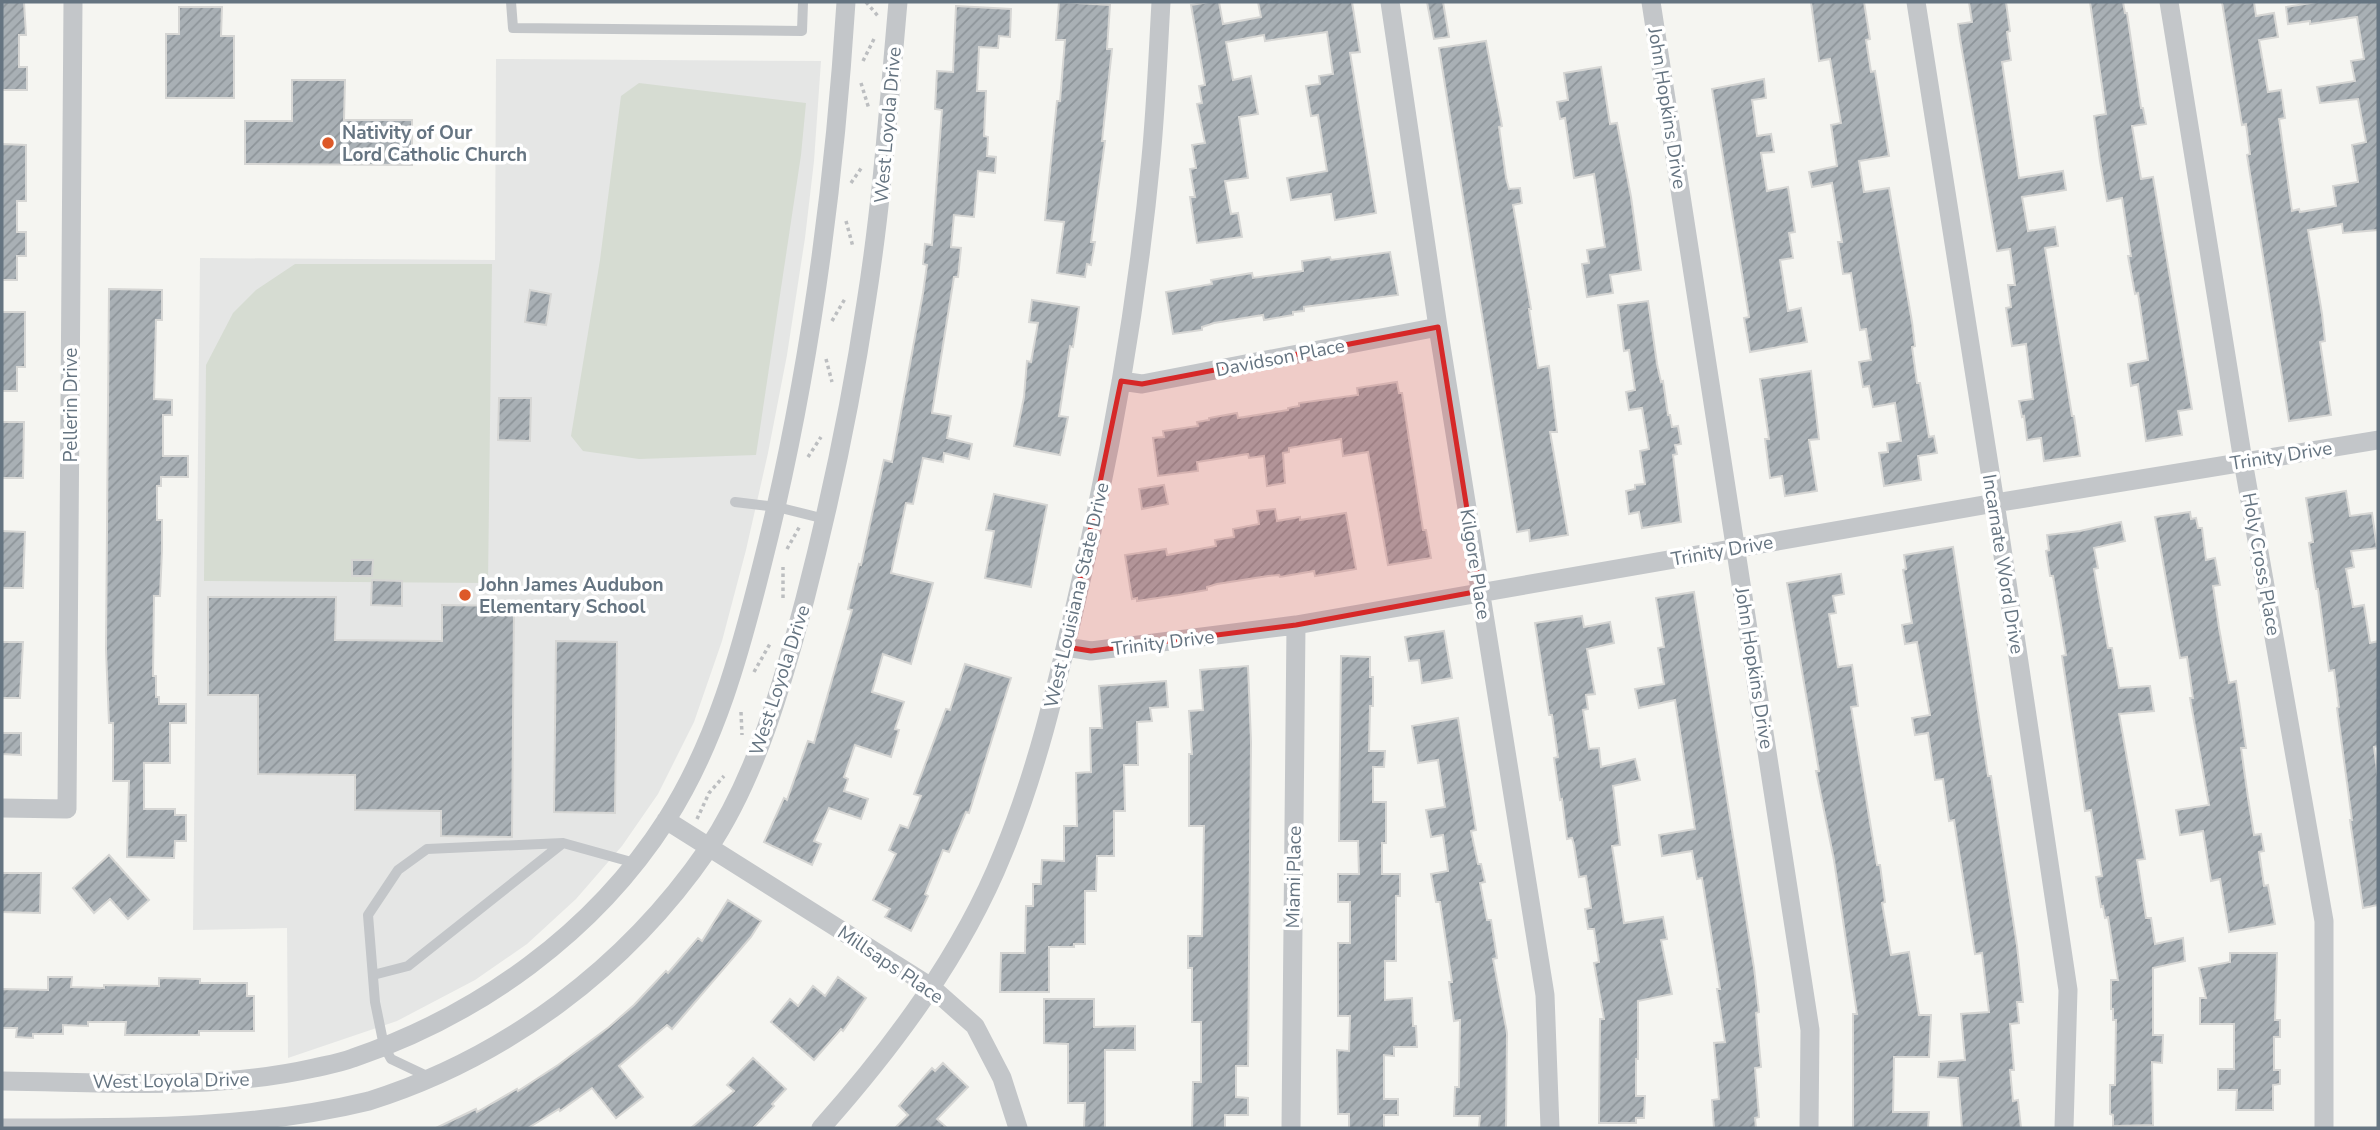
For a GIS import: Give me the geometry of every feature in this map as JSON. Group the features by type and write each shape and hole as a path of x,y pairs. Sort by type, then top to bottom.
{"street":[{"name":"Pellerin Drive","path":"2,808 67,809 73,2"},
{"name":"West Loyola Drive","path":"2,1081 185,1083 252,1079 351,1059 438,1024 523,970 565,937 635,863 666,820 694,773 723,703 742,645 777,507 802,391 830,201 846,2"},
{"name":"West Loyola Drive","path":"2,1128 190,1128 257,1123 308,1116 370,1101 430,1078 501,1043 546,1014 589,980 642,929 709,847 742,788 770,719 789,660 825,520 867,300 879,207 898,2"},
{"name":"West Louisiana State Drive","path":"821,1128 863,1081 931,987 964,933 1003,855 1036,762 1100,501 1121,381 1151,157 1161,2"},
{"name":"Kilgore Place","path":"1390,2 1438,327 1545,995 1549,1128"},
{"name":"John Hopkins Drive","path":"1651,2 1810,1030 1809,1128"},
{"name":"Incarnate Word Drive","path":"1916,2 2068,990 2064,1128"},
{"name":"Holy Cross Place","path":"2169,2 2244,461 2324,921 2324,1128"},
{"name":"Davidson Place","path":"1121,381 1142,384 1438,327"},
{"name":"Trinity Drive","path":"1066,647 1091,651 1296,625 1737,547 2378,440"},
{"name":"Miami Place","path":"1291,1128 1296,625"},
{"name":"Millsaps Place","path":"666,820 931,987 975,1026 1002,1078 1018,1128"}],"lane":[{"path":"511,2 513,28 802,31 803,2"},
{"path":"735,502 777,507 825,520"},
{"path":"373,975 408,966 563,844"},
{"path":"430,1078 391,1059 384,1046 374,1002 368,915 398,870 427,849 563,844 635,863"}],"highlighted area":[{"path":"1438,327 1480,591 1296,625 1091,651 1066,647 1121,381 1142,384"}],"shaded area":[{"name":"John James Audubon Elementary School","path":"496,59 821,61 805,238 787,355 768,453 722,641 694,722 658,794 622,846 576,899 527,944 475,980 397,1021 288,1058 287,928 193,930 200,258 495,260"},
{"path":"639,83 806,103 801,155 756,455 639,459 583,451 571,436 600,260 621,96"},
{"path":"295,264 492,264 488,583 204,581 206,365 233,313 256,290"}],"building":[{"path":"2,2 24,2 26,35 19,35 19,67 27,67 27,90 2,90"},
{"path":"1059,2 1110,5 1107,49 1112,49 1102,141 1105,141 1091,242 1095,242 1091,265 1087,264 1085,277 1057,273 1064,222 1045,220 1065,40 1056,40"},
{"path":"1219,2 1223,24 1261,17 1258,2 1352,2 1360,52 1350,53 1376,213 1335,220 1331,194 1291,200 1287,178 1327,171 1318,115 1311,116 1306,86 1320,84 1319,76 1333,74 1327,32 1265,41 1264,35 1226,42 1233,80 1251,76 1258,114 1239,117 1248,178 1225,181 1231,214 1238,213 1242,237 1197,243 1190,197 1195,197 1190,169 1196,168 1192,145 1205,143 1197,104 1202,103 1199,86 1205,85 1191,5"},
{"path":"1427,2 1443,2 1449,37 1434,39"},
{"path":"1811,2 1864,2 1870,39 1866,40 1871,72 1875,71 1889,156 1859,161 1864,192 1889,188 1912,322 1917,383 1920,383 1929,437 1934,436 1937,453 1918,456 1921,480 1884,486 1879,453 1888,452 1887,443 1901,441 1895,403 1873,407 1869,386 1863,387 1859,362 1871,360 1866,329 1860,330 1851,273 1843,274 1838,242 1842,242 1832,183 1812,187 1809,172 1837,166 1831,125 1841,123 1830,59 1819,61"},
{"path":"1969,2 2006,2 2011,60 2002,62 2019,178 2063,171 2066,190 2022,197 2028,231 2055,227 2058,246 2045,248 2080,456 2044,461 2041,438 2027,440 2019,401 2033,399 2026,344 2012,346 2006,308 2011,307 2008,285 2015,285 2010,249 1997,251 1958,24 1972,22"},
{"path":"2090,2 2123,2 2127,13 2141,108 2146,124 2132,126 2141,179 2153,177 2192,409 2178,411 2182,435 2146,441 2138,384 2131,386 2128,364 2148,360 2138,293 2135,294 2128,256 2131,256 2122,198 2107,201 2100,161 2094,116 2106,114"},
{"path":"2222,2 2254,2 2256,16 2274,13 2278,37 2259,40 2268,92 2281,90 2285,118 2279,119 2292,211 2299,209 2300,212 2336,206 2333,186 2358,182 2352,145 2366,142 2358,99 2320,103 2317,87 2355,81 2351,61 2364,59 2357,17 2310,24 2310,21 2288,24 2286,7 2317,2 2378,2 2378,230 2343,233 2342,224 2308,230 2322,314 2325,341 2320,342 2331,415 2289,421 2247,155 2250,154 2246,124 2242,125"},
{"path":"956,6 1011,9 1010,37 999,36 998,48 979,47 977,91 986,91 984,136 988,137 987,156 996,157 995,173 978,171 974,217 954,215 951,247 961,248 958,277 954,277 932,413 951,416 947,438 972,444 969,459 944,453 943,462 923,458 913,504 906,503 891,573 933,583 911,664 883,654 872,692 904,702 895,729 899,730 891,757 855,745 844,777 848,779 844,791 868,799 861,819 829,808 814,841 821,844 812,865 764,842 784,798 787,800 808,741 814,743 852,610 848,609 859,564 861,565 884,460 892,462 923,293 927,265 923,264 925,244 932,245 942,110 935,109 937,71 953,72"},
{"path":"179,7 222,7 221,36 234,36 234,98 166,98 166,34 179,34"},
{"path":"1486,41 1502,126 1499,127 1506,178 1509,189 1520,188 1522,203 1513,205 1538,368 1549,366 1557,432 1550,432 1568,535 1530,541 1529,530 1517,532 1439,48"},
{"path":"1601,67 1610,124 1617,123 1641,270 1610,275 1613,293 1587,297 1582,264 1589,263 1587,250 1605,247 1594,174 1574,178 1565,118 1560,119 1557,102 1568,100 1564,73"},
{"path":"1764,79 1766,98 1752,100 1757,136 1771,134 1774,152 1761,153 1767,191 1788,187 1795,232 1789,233 1793,258 1780,260 1788,311 1801,308 1807,342 1750,352 1744,318 1749,317 1712,89"},
{"name":"Nativity of Our Lord Catholic Church","path":"292,80 345,80 344,120 412,120 412,165 245,164 245,121 292,121"},
{"path":"2,144 26,145 26,201 17,201 17,232 26,232 26,256 17,256 17,280 2,280"},
{"path":"1390,252 1398,295 1304,307 1304,311 1293,312 1293,315 1264,320 1263,315 1214,323 1202,327 1202,330 1173,334 1166,292 1212,284 1211,280 1252,273 1253,278 1303,271 1302,261"},
{"path":"109,289 162,290 162,320 156,320 154,399 172,400 172,415 163,415 163,456 188,456 188,477 161,477 161,486 157,486 157,520 162,520 162,550 160,596 154,596 153,676 156,676 156,697 159,697 159,704 186,704 186,723 170,723 170,763 144,763 144,809 175,809 175,815 186,815 186,841 175,841 174,858 127,857 129,781 113,781 113,723 109,723 106,650"},
{"path":"530,290 551,294 546,325 525,322"},
{"path":"1032,300 1079,307 1059,416 1068,417 1060,455 1014,446 1024,397 1027,361 1031,362 1038,323 1029,322"},
{"path":"1648,301 1668,415 1672,427 1678,426 1681,444 1675,445 1677,454 1673,455 1681,522 1642,528 1639,512 1629,514 1626,491 1635,489 1635,485 1645,484 1640,451 1649,449 1642,408 1629,410 1626,392 1635,390 1629,350 1624,351 1618,305"},
{"path":"2,312 25,312 25,367 17,367 17,391 2,391"},
{"path":"1811,371 1819,439 1809,440 1817,491 1785,496 1782,476 1770,478 1765,439 1769,439 1760,379"},
{"path":"1397,382 1399,393 1402,393 1423,530 1426,530 1431,558 1388,565 1368,452 1343,456 1341,439 1289,448 1289,452 1283,453 1285,483 1267,486 1264,456 1249,458 1248,454 1197,462 1198,471 1158,476 1153,438 1164,437 1163,431 1198,426 1197,422 1209,418 1237,413 1238,418 1288,410 1299,406 1299,403 1358,395 1357,388"},
{"path":"499,398 531,398 530,441 498,440"},
{"path":"2,422 24,422 23,478 2,478"},
{"path":"1164,485 1168,504 1142,509 1139,489"},
{"path":"2346,491 2350,516 2372,513 2377,548 2351,551 2354,567 2346,569 2353,607 2364,605 2370,643 2378,641 2378,746 2374,747 2378,777 2378,905 2363,908 2350,820 2334,670 2329,671 2309,543 2313,542 2306,498"},
{"path":"994,494 1047,505 1031,587 985,578 994,531 986,530"},
{"path":"1275,509 1277,521 1346,513 1356,569 1315,576 1314,571 1280,577 1268,576 1217,584 1207,587 1207,590 1178,595 1137,601 1137,598 1132,599 1125,555 1166,549 1167,555 1216,546 1215,540 1234,537 1233,529 1259,524 1257,511"},
{"path":"2190,512 2191,519 2196,518 2198,528 2202,528 2206,560 2215,558 2220,585 2213,586 2219,628 2229,683 2236,681 2246,748 2241,748 2248,798 2254,835 2261,834 2264,851 2259,852 2264,886 2268,885 2275,924 2229,932 2220,879 2211,881 2203,831 2180,835 2176,810 2209,805 2190,698 2193,698 2187,657 2180,658 2155,517"},
{"path":"2121,522 2125,541 2094,548 2098,568 2094,569 2108,648 2112,648 2119,688 2150,686 2154,711 2119,714 2145,859 2137,860 2146,918 2151,918 2155,944 2183,938 2185,961 2153,968 2153,1035 2163,1035 2162,1063 2152,1062 2153,1125 2113,1126 2113,1115 2110,1114 2110,1085 2115,1085 2116,1020 2113,1020 2111,1009 2111,980 2118,980 2108,917 2105,918 2103,906 2101,907 2096,877 2102,876 2091,810 2085,811 2062,656 2066,655 2053,576 2050,576 2046,551 2049,550 2047,535"},
{"path":"2,531 25,532 23,588 2,588"},
{"path":"1953,547 2017,946 2023,1002 2017,1002 2019,1023 2010,1024 2014,1070 2010,1070 2013,1101 2018,1100 2021,1128 1962,1128 1958,1078 1938,1077 1939,1062 1965,1060 1961,1014 1989,1012 1982,953 1975,954 1954,820 1949,821 1943,779 1935,780 1928,733 1915,735 1912,718 1930,715 1917,642 1905,644 1902,625 1912,623 1903,570 1906,569 1904,555"},
{"path":"352,560 373,560 372,576 352,576"},
{"path":"1841,574 1844,594 1833,596 1836,613 1829,614 1838,667 1852,665 1858,706 1851,707 1877,865 1880,865 1885,902 1882,903 1891,955 1909,952 1919,1015 1931,1015 1929,1057 1894,1057 1893,1112 1929,1112 1928,1128 1853,1128 1853,1014 1857,1014 1787,583"},
{"path":"372,580 402,581 402,606 371,605"},
{"path":"1694,592 1754,968 1761,1067 1755,1068 1759,1117 1755,1118 1756,1128 1714,1128 1712,1100 1719,1099 1714,1043 1725,1042 1717,989 1720,989 1702,878 1697,879 1692,851 1662,856 1659,835 1695,829 1675,700 1639,708 1635,689 1664,684 1658,648 1664,647 1656,598"},
{"path":"208,597 336,597 335,640 442,641 442,605 514,606 512,837 441,836 441,811 355,810 355,775 258,774 258,695 208,695"},
{"path":"1582,616 1584,627 1610,622 1614,643 1587,649 1595,694 1586,695 1588,709 1583,710 1589,749 1599,748 1601,767 1635,759 1640,780 1613,786 1620,845 1612,846 1624,923 1663,917 1667,939 1661,940 1672,994 1638,1001 1636,1096 1645,1096 1644,1118 1636,1118 1636,1123 1599,1123 1600,1019 1604,1019 1594,963 1599,962 1594,929 1588,929 1585,909 1591,908 1586,876 1579,877 1572,838 1567,839 1554,758 1558,757 1552,715 1549,715 1535,623"},
{"path":"1444,631 1452,678 1422,683 1419,660 1409,661 1405,637"},
{"path":"556,641 617,642 615,813 554,812"},
{"path":"2,642 23,642 20,698 2,698"},
{"path":"1341,656 1370,657 1373,706 1370,706 1369,751 1385,751 1384,767 1373,767 1373,802 1386,802 1386,843 1382,843 1382,874 1400,874 1400,896 1396,896 1396,961 1385,961 1385,1000 1412,998 1413,1026 1416,1026 1417,1047 1394,1047 1394,1056 1384,1055 1384,1099 1398,1099 1398,1115 1384,1115 1384,1128 1349,1128 1349,1114 1338,1114 1337,1050 1349,1051 1350,1016 1338,1016 1338,943 1350,943 1350,902 1338,902 1338,874 1359,874 1358,841 1339,841"},
{"path":"965,664 1011,678 969,813 966,812 949,852 943,850 925,894 928,896 911,931 885,917 890,909 873,900 896,854 889,850 900,825 908,828 921,796 914,794 946,709 950,710"},
{"path":"1248,666 1251,742 1248,1066 1236,1066 1236,1097 1248,1098 1248,1115 1225,1115 1225,1128 1192,1128 1193,1082 1201,1082 1201,1022 1192,1022 1192,968 1188,968 1188,936 1202,936 1204,826 1189,826 1189,754 1192,754 1189,711 1203,710 1200,670"},
{"path":"1166,681 1168,707 1150,708 1152,721 1137,722 1138,765 1124,765 1125,811 1114,811 1114,856 1097,856 1096,891 1085,891 1085,944 1049,947 1049,992 1000,992 1001,953 1025,953 1026,906 1033,906 1033,884 1041,884 1042,860 1064,861 1064,826 1077,826 1076,773 1091,772 1090,728 1102,728 1099,686"},
{"path":"1458,718 1476,830 1471,831 1485,882 1480,883 1487,920 1491,920 1497,958 1493,959 1507,1033 1506,1128 1479,1128 1480,1116 1454,1116 1455,1087 1459,1087 1460,1020 1454,1021 1449,982 1452,982 1440,902 1436,902 1431,874 1448,871 1443,835 1431,837 1426,810 1445,807 1438,760 1418,763 1412,726"},
{"path":"2,733 21,733 21,755 2,754"},
{"path":"109,855 149,900 128,919 110,899 94,913 73,888"},
{"path":"2,873 41,873 40,913 2,912"},
{"path":"728,900 761,921 751,937 672,1029 667,1025 619,1066 643,1097 616,1118 592,1088 560,1111 559,1109 528,1128 436,1128 476,1109 477,1112 517,1089 518,1091 609,1027 666,971 668,973 698,938 702,941"},
{"path":"2230,953 2277,953 2275,1020 2280,1020 2280,1037 2274,1037 2274,1070 2280,1070 2280,1084 2273,1085 2273,1110 2236,1110 2237,1090 2218,1090 2218,1069 2234,1069 2234,1024 2200,1024 2200,998 2206,998 2199,968 2230,962"},
{"path":"48,977 72,977 71,987 104,988 104,985 159,986 159,978 200,979 200,983 247,983 247,996 254,996 254,1031 199,1031 199,1035 125,1035 126,1022 88,1022 88,1026 63,1025 63,1034 33,1034 33,1038 16,1037 17,1028 2,1028 2,989 48,990"},
{"path":"838,977 866,998 843,1031 841,1029 814,1060 771,1022 790,999 798,1006 813,986 825,996"},
{"path":"1044,999 1094,999 1094,1027 1135,1026 1135,1050 1105,1050 1105,1128 1084,1128 1085,1103 1068,1103 1068,1044 1044,1043"},
{"path":"753,1058 786,1089 772,1104 774,1106 753,1128 691,1128 734,1091 727,1085"},
{"path":"943,1063 968,1087 937,1119 947,1128 895,1128 908,1115 899,1106 932,1068 935,1071"}],"place":[{"name":"Nativity of Our Lord Catholic Church","path":"328,143"},
{"name":"John James Audubon Elementary School","path":"465,595"}]}
